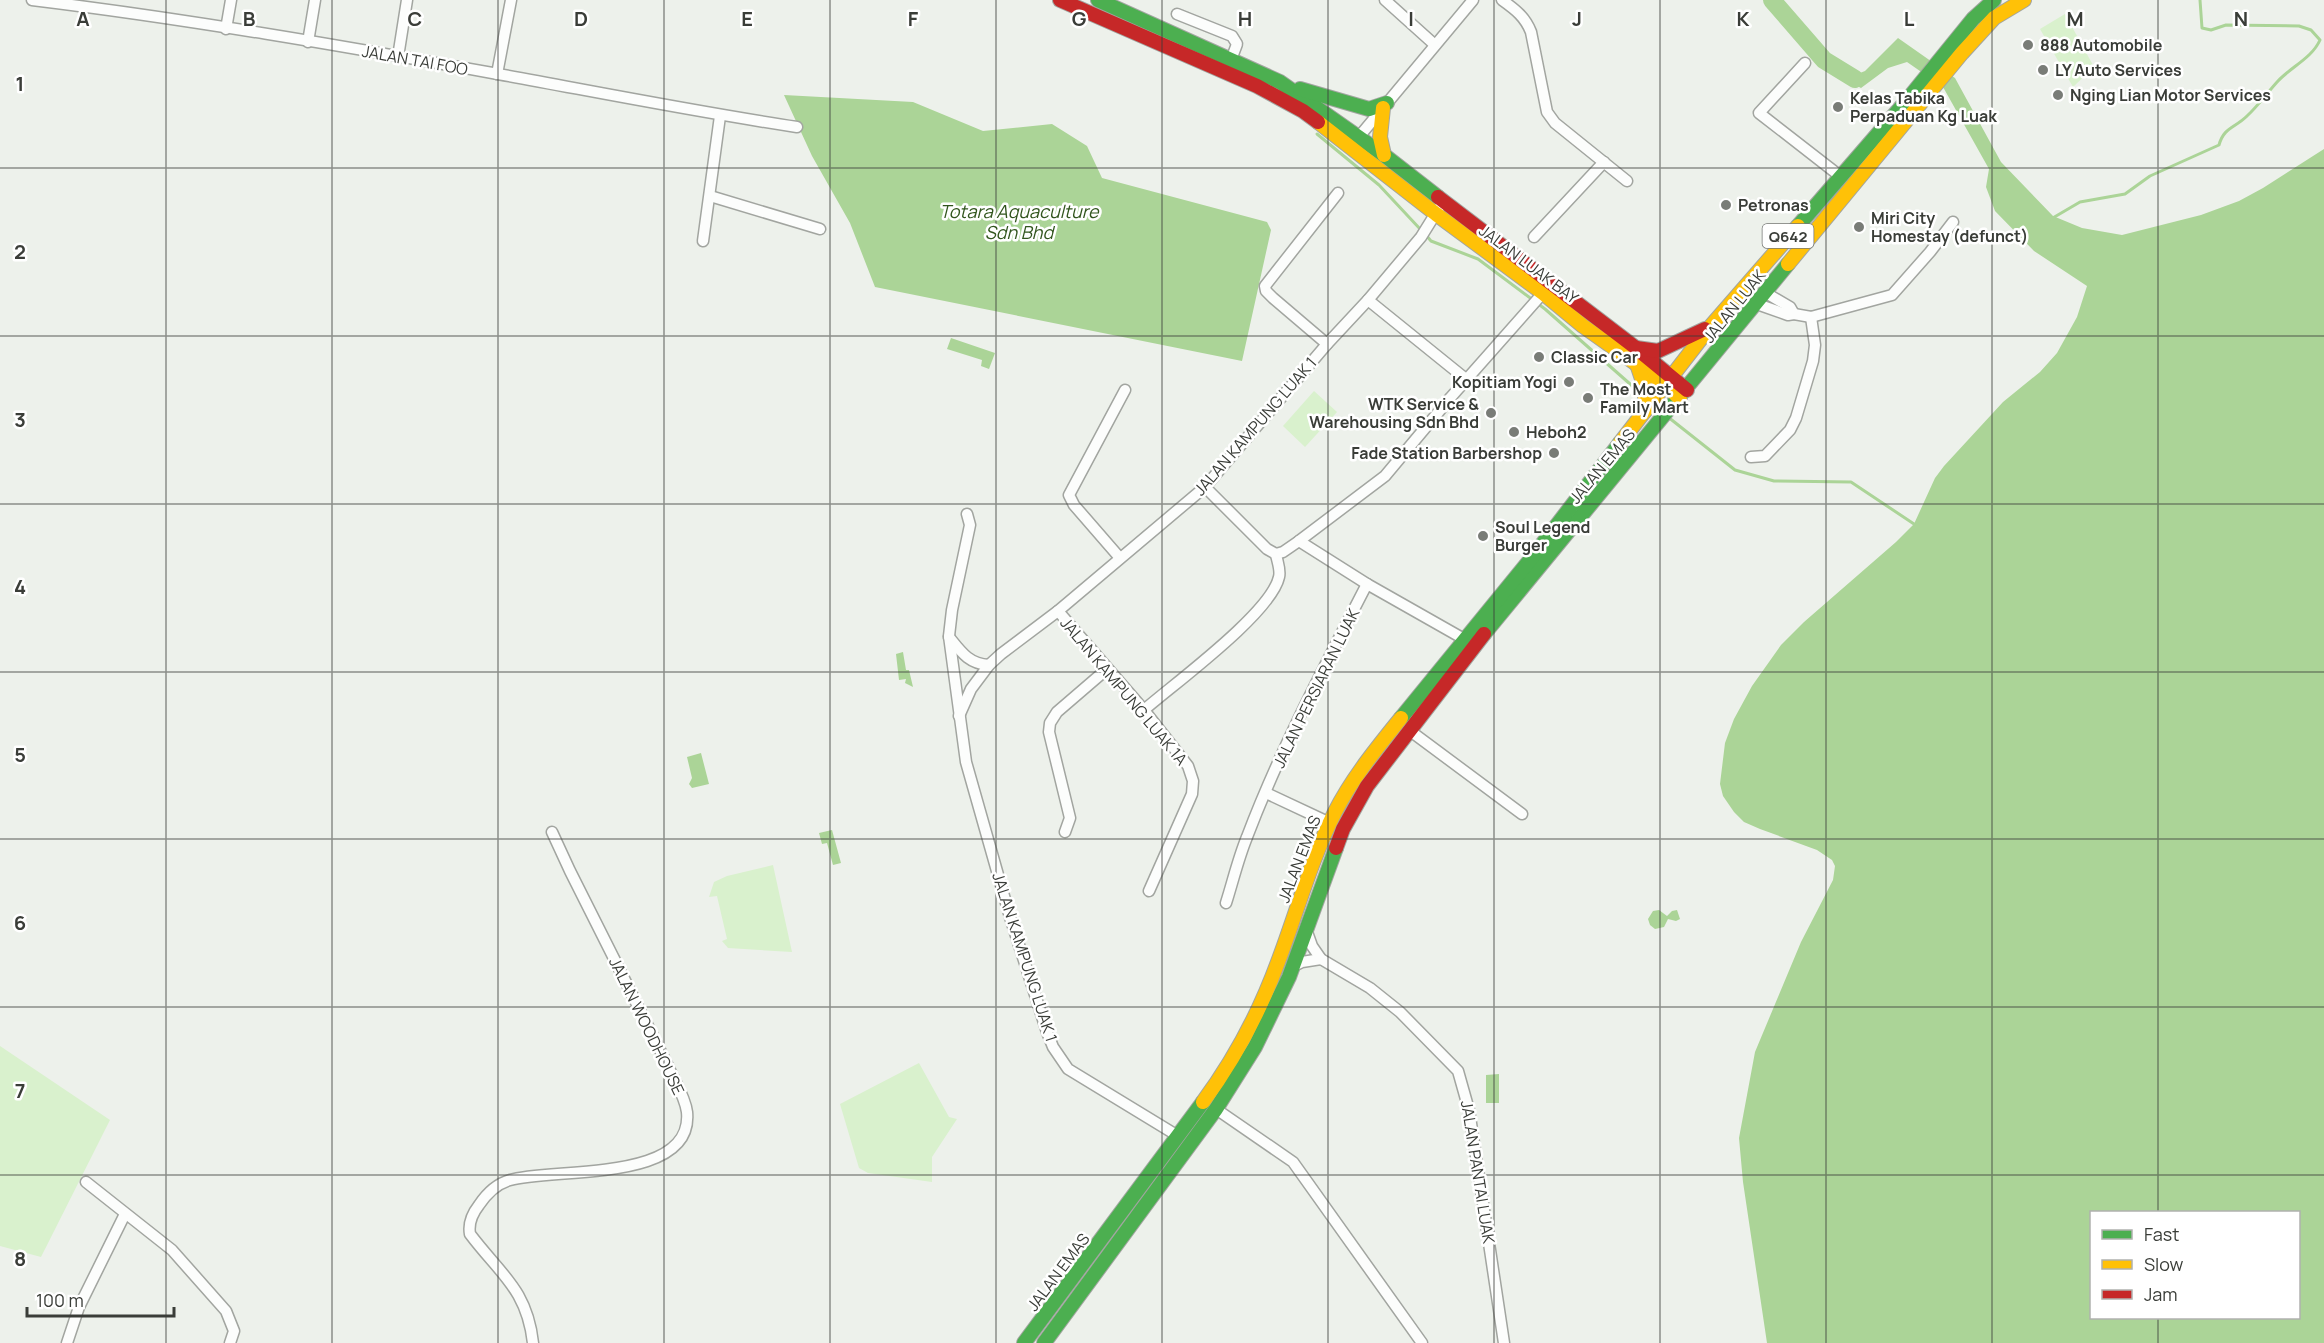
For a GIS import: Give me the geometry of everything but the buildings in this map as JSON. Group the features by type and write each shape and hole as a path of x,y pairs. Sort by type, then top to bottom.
{"main road":[{"path":"1060,0 1257,86 1303,111 1342,139 1359,138"},
{"path":"1098,0 1280,82 1369,109 1385,106 1380,137 1384,155"},
{"name":"JALAN LUAK","path":"1666,416 1762,298 1957,48 1973,19 1994,0"},
{"name":"JALAN LUAK","path":"1957,48 1994,18 2024,0"},
{"path":"1280,82 1359,138"},
{"name":"JALAN LUAK","path":"1648,403 1669,381 1710,327 1840,176 1913,104"},
{"path":"1359,138 1360,153"},
{"name":"JALAN LUAK BAY","path":"1359,138 1636,348 1683,394"},
{"name":"JALAN LUAK BAY","path":"1342,139 1432,220 1543,293 1583,326 1637,364 1669,381"},
{"path":"1636,348 1658,351 1710,327"},
{"path":"1637,364 1645,383 1648,403"},
{"name":"JALAN EMAS","path":"1024,1343 1096,1249 1218,1080 1262,1001 1278,963 1319,847 1353,780 1464,639 1530,560 1648,403"},
{"name":"JALAN EMAS","path":"1044,1343 1216,1109 1255,1047 1292,967 1343,829 1367,786 1478,642 1666,416"}],"street":[{"name":"JALAN TAI FOO","path":"32,0 308,42 720,116 797,127"},
{"path":"226,29 231,0"},
{"path":"308,42 315,0"},
{"path":"398,57 407,0"},
{"path":"496,74 511,0"},
{"path":"1386,0 1435,45"},
{"path":"1359,138 1473,0"},
{"path":"1502,0 1520,12 1531,32 1547,112 1554,123 1627,181"},
{"path":"1177,14 1232,36 1237,44 1232,60"},
{"path":"1805,63 1759,113 1840,176"},
{"path":"703,241 720,116"},
{"path":"1534,237 1604,162"},
{"path":"1327,344 1273,298 1266,291 1265,286 1338,193"},
{"path":"710,196 820,229"},
{"name":"JALAN KAMPUNG LUAK 1","path":"959,716 971,689 989,665 1058,611 1205,487 1327,344 1368,300 1420,237 1443,202"},
{"path":"1762,298 1790,307 1794,314 1811,317 1892,295 1953,222"},
{"path":"1205,487 1267,549 1276,554 1283,552 1385,476 1543,293"},
{"path":"1368,300 1467,380"},
{"path":"1752,458 1765,456 1790,430 1796,418 1813,361 1815,345 1811,317"},
{"path":"1120,558 1074,505 1069,495 1125,390"},
{"name":"JALAN KAMPUNG LUAK 1","path":"967,514 969,525 949,636 966,762 1010,917 1053,1047 1068,1069 1178,1136"},
{"path":"1299,541 1366,584 1464,639"},
{"path":"1144,710 1253,618 1273,593 1280,574 1276,554"},
{"name":"JALAN PERSIARAN LUAK","path":"1226,903 1246,838 1307,701 1366,584"},
{"name":"JALAN KAMPUNG LUAK 1A","path":"1058,611 1144,710 1188,766 1193,781 1192,794 1149,891"},
{"path":"949,636 968,658 977,664 989,665"},
{"path":"1065,832 1070,818 1049,732 1050,723 1057,712 1107,669"},
{"path":"1409,730 1522,814"},
{"path":"1266,793 1330,823"},
{"name":"JALAN WOODHOUSE","path":"533,1343 531,1325 521,1298 512,1283 470,1234 468,1226 475,1211 494,1187 511,1179 607,1170 665,1154 682,1135 687,1119 682,1095 668,1065 552,832"},
{"name":"JALAN PANTAI LUAK","path":"1306,928 1308,939 1322,959 1370,988 1400,1012 1458,1071 1469,1110 1504,1343"},
{"path":"1292,967 1302,962 1322,959"},
{"path":"1216,1109 1293,1162 1422,1343"},
{"path":"86,1182 172,1250 226,1311 234,1331 230,1343"},
{"path":"67,1343 79,1307 125,1214"}],"shaded area":[{"path":"2065,14 2094,67 2073,87 2040,29"},
{"path":"1314,391 1337,412 1305,447 1283,426"},
{"path":"773,865 792,952 728,948 722,941 727,939 717,896 709,897 714,882 727,876"},
{"path":"0,1046 110,1120 41,1257 0,1246"},
{"path":"919,1063 949,1117 957,1119 932,1157 932,1182 868,1173 859,1168 840,1104"}],"water":[{"path":"1898,38 1955,78 2001,162 2053,216 2082,228 2122,235 2201,215 2239,201 2324,149 2324,1343 1767,1343 1743,1182 1739,1138 1755,1052 1801,942 1833,880 1835,866 1832,860 1817,850 1744,822 1734,812 1723,796 1720,784 1725,743 1734,719 1752,686 1781,645 1914,524 1935,478 1944,466 2003,402 2040,372 2057,353 2077,317 2087,286 2034,251 1995,211 1986,187 1989,169 1943,87 1907,62 1888,68 1861,88 1833,73 1838,62 1846,69 1860,73 1865,71"},
{"name":"Totara Aquaculture Sdn Bhd","path":"784,95 913,102 983,131 1052,124 1087,146 1102,178 1267,222 1271,230 1242,361 875,287 850,223 812,156"},
{"path":"951,338 995,353 989,369 981,366 982,360 947,349"},
{"path":"903,652 906,670 909,670 913,687 905,683 906,679 899,680 896,654"},
{"path":"701,753 709,784 692,788 689,784 692,778 687,757"},
{"path":"832,830 841,863 833,865 827,843 822,844 819,833"},
{"path":"1659,910 1667,916 1677,910 1680,919 1676,921 1668,919 1664,927 1655,929 1650,925 1648,919 1653,911"},
{"path":"1499,1074 1499,1103 1486,1103 1486,1075"}],"waterway":[{"path":"1772,0 1824,60 1855,79"},
{"path":"2051,219 2080,202 2125,194 2150,176 2219,145 2227,131 2243,120 2283,76 2312,52 2320,40 2311,30 2299,26 2226,25 2211,30 2202,28 2200,0"},
{"path":"1317,134 1379,185 1421,230"},
{"path":"1426,235 1431,241 1478,259 1545,309 1638,391"},
{"path":"1668,417 1735,470 1774,481 1851,482 1914,524"}],"traffic: fast":[{"path":"1098,0 1280,82 1384,155 1438,197"},
{"path":"1798,226 1908,99 1973,19 1994,0"},
{"path":"1300,89 1369,109 1387,103"},
{"path":"1484,634 1788,264"},
{"path":"1401,718 1530,560 1620,443"},
{"path":"1044,1343 1216,1109 1255,1047 1289,977 1336,848"},
{"path":"1024,1343 1203,1102"}],"traffic: slow":[{"path":"1788,264 1962,53 1994,18 2024,0"},
{"path":"1383,108 1380,137 1384,155"},
{"path":"1318,122 1583,326 1666,385 1680,399"},
{"path":"1620,443 1710,327 1798,226"},
{"path":"1637,364 1645,388 1645,411"},
{"path":"1203,1102 1236,1052 1263,999 1311,867 1335,812 1357,775 1401,718"}],"traffic: jam":[{"path":"1060,0 1257,86 1303,111 1318,122"},
{"path":"1438,197 1636,348 1687,390"},
{"path":"1636,348 1658,351 1705,329"},
{"path":"1336,848 1343,829 1367,786 1484,634"}],"place":[{"name":"888 Automobile","path":"2028,45"},
{"name":"LY Auto Services","path":"2043,70"},
{"name":"Nging Lian Motor Services","path":"2058,95"},
{"name":"Kelas Tabika Perpaduan Kg Luak","path":"1838,107"},
{"name":"Petronas","path":"1726,205"},
{"name":"Miri City Homestay (defunct)","path":"1859,227"},
{"name":"Classic Car","path":"1539,357"},
{"name":"Kopitiam Yogi","path":"1569,382"},
{"name":"The Most Family Mart","path":"1588,398"},
{"name":"WTK Service & Warehousing Sdn Bhd","path":"1491,413"},
{"name":"Heboh2","path":"1514,432"},
{"name":"Fade Station Barbershop","path":"1554,453"},
{"name":"Soul Legend Burger","path":"1483,536"}]}
